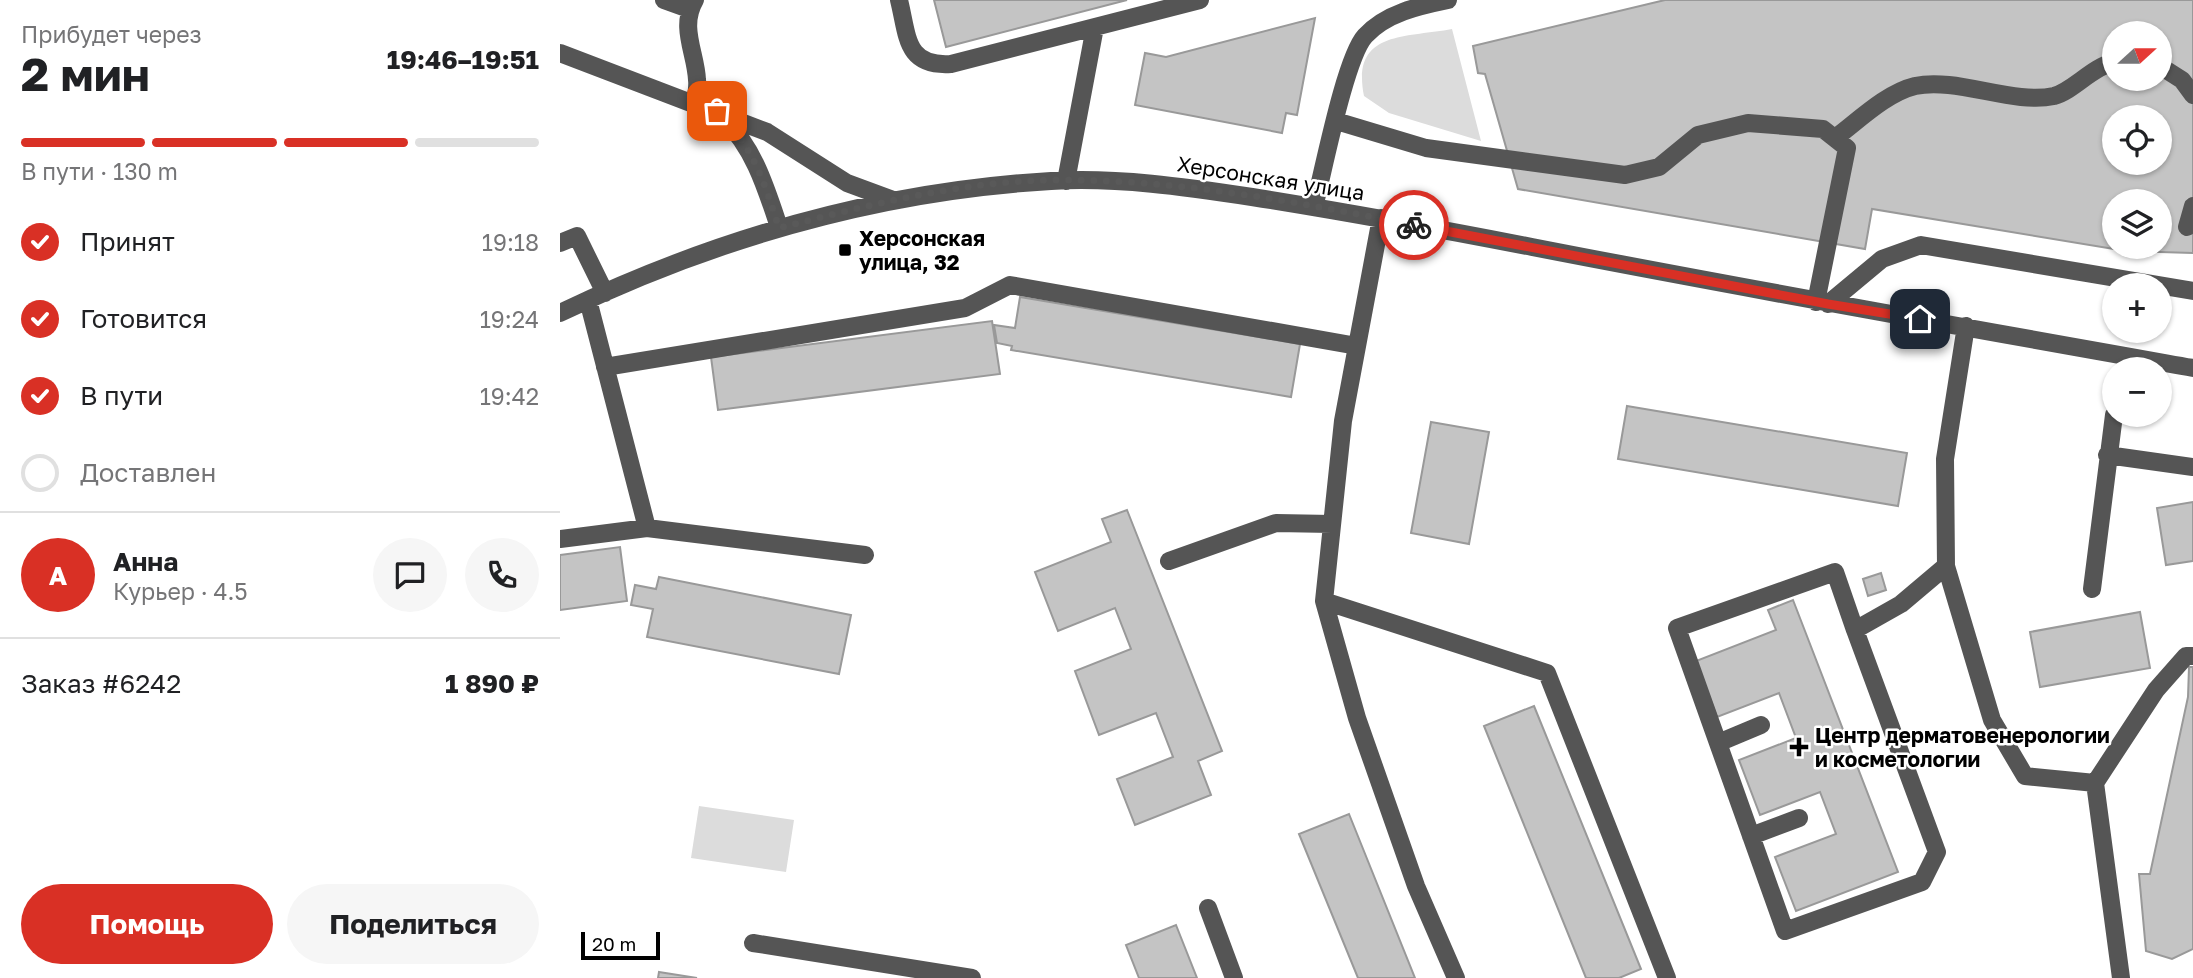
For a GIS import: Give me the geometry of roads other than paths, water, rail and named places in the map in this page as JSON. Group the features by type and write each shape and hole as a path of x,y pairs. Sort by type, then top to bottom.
{"street":[{"path":"664,0 692,5 689,47 698,80 695,102"},
{"path":"899,0 911,49 919,59 934,65 951,64 1200,0"},
{"path":"1314,207 1347,78 1363,38 1383,21 1417,7 1448,0"},
{"path":"1066,181 1095,27"},
{"path":"560,53 695,102 767,132 847,183 892,200"},
{"path":"1835,138 1884,102 1915,86 1950,85 2004,94 2055,96 2102,69"},
{"path":"2172,74 2182,80 2193,95"},
{"path":"717,111 740,134 763,179 779,228"},
{"path":"1336,121 1426,148 1625,175 1659,167 1698,135 1748,123 1823,129 1847,148 1828,243 1822,303"},
{"name":"Херсонская улица","path":"560,313 663,268 779,228 892,200 948,190 1066,181 1175,186 1381,218 1822,303 1966,326 2102,358"},
{"path":"2187,227 2193,206"},
{"path":"1381,218 1343,421 1324,601 1361,729 1416,886 1456,978"},
{"path":"560,243 578,236 605,293"},
{"path":"1822,303 1882,259 1921,245 2193,291"},
{"path":"605,367 965,308 1010,285 1357,346"},
{"path":"588,300 647,528"},
{"path":"1966,326 1945,459 1946,566 1992,720 2025,776 2095,783"},
{"name":"Херсонская улица","path":"2172,366 2193,368"},
{"path":"2092,589 2112,427"},
{"path":"2107,455 2193,467"},
{"path":"1169,561 1276,523 1332,524"},
{"path":"560,539 647,528 865,555"},
{"path":"1855,630 1900,604 1946,566"},
{"path":"1835,572 1855,630 1937,852 1922,882 1785,931 1677,628 1835,572"},
{"path":"1324,601 1547,673 1667,978"},
{"path":"2122,978 2095,783 2156,690 2186,656 2193,656"},
{"path":"1717,743 1761,725"},
{"path":"1751,836 1799,818"},
{"path":"1208,908 1234,978"},
{"path":"753,943 972,978"}],"place":[{"name":"Херсонская улица, 32","path":"845,250"},
{"name":"Центр дерматовенерологии и косметологии","path":"1799,747"}]}
